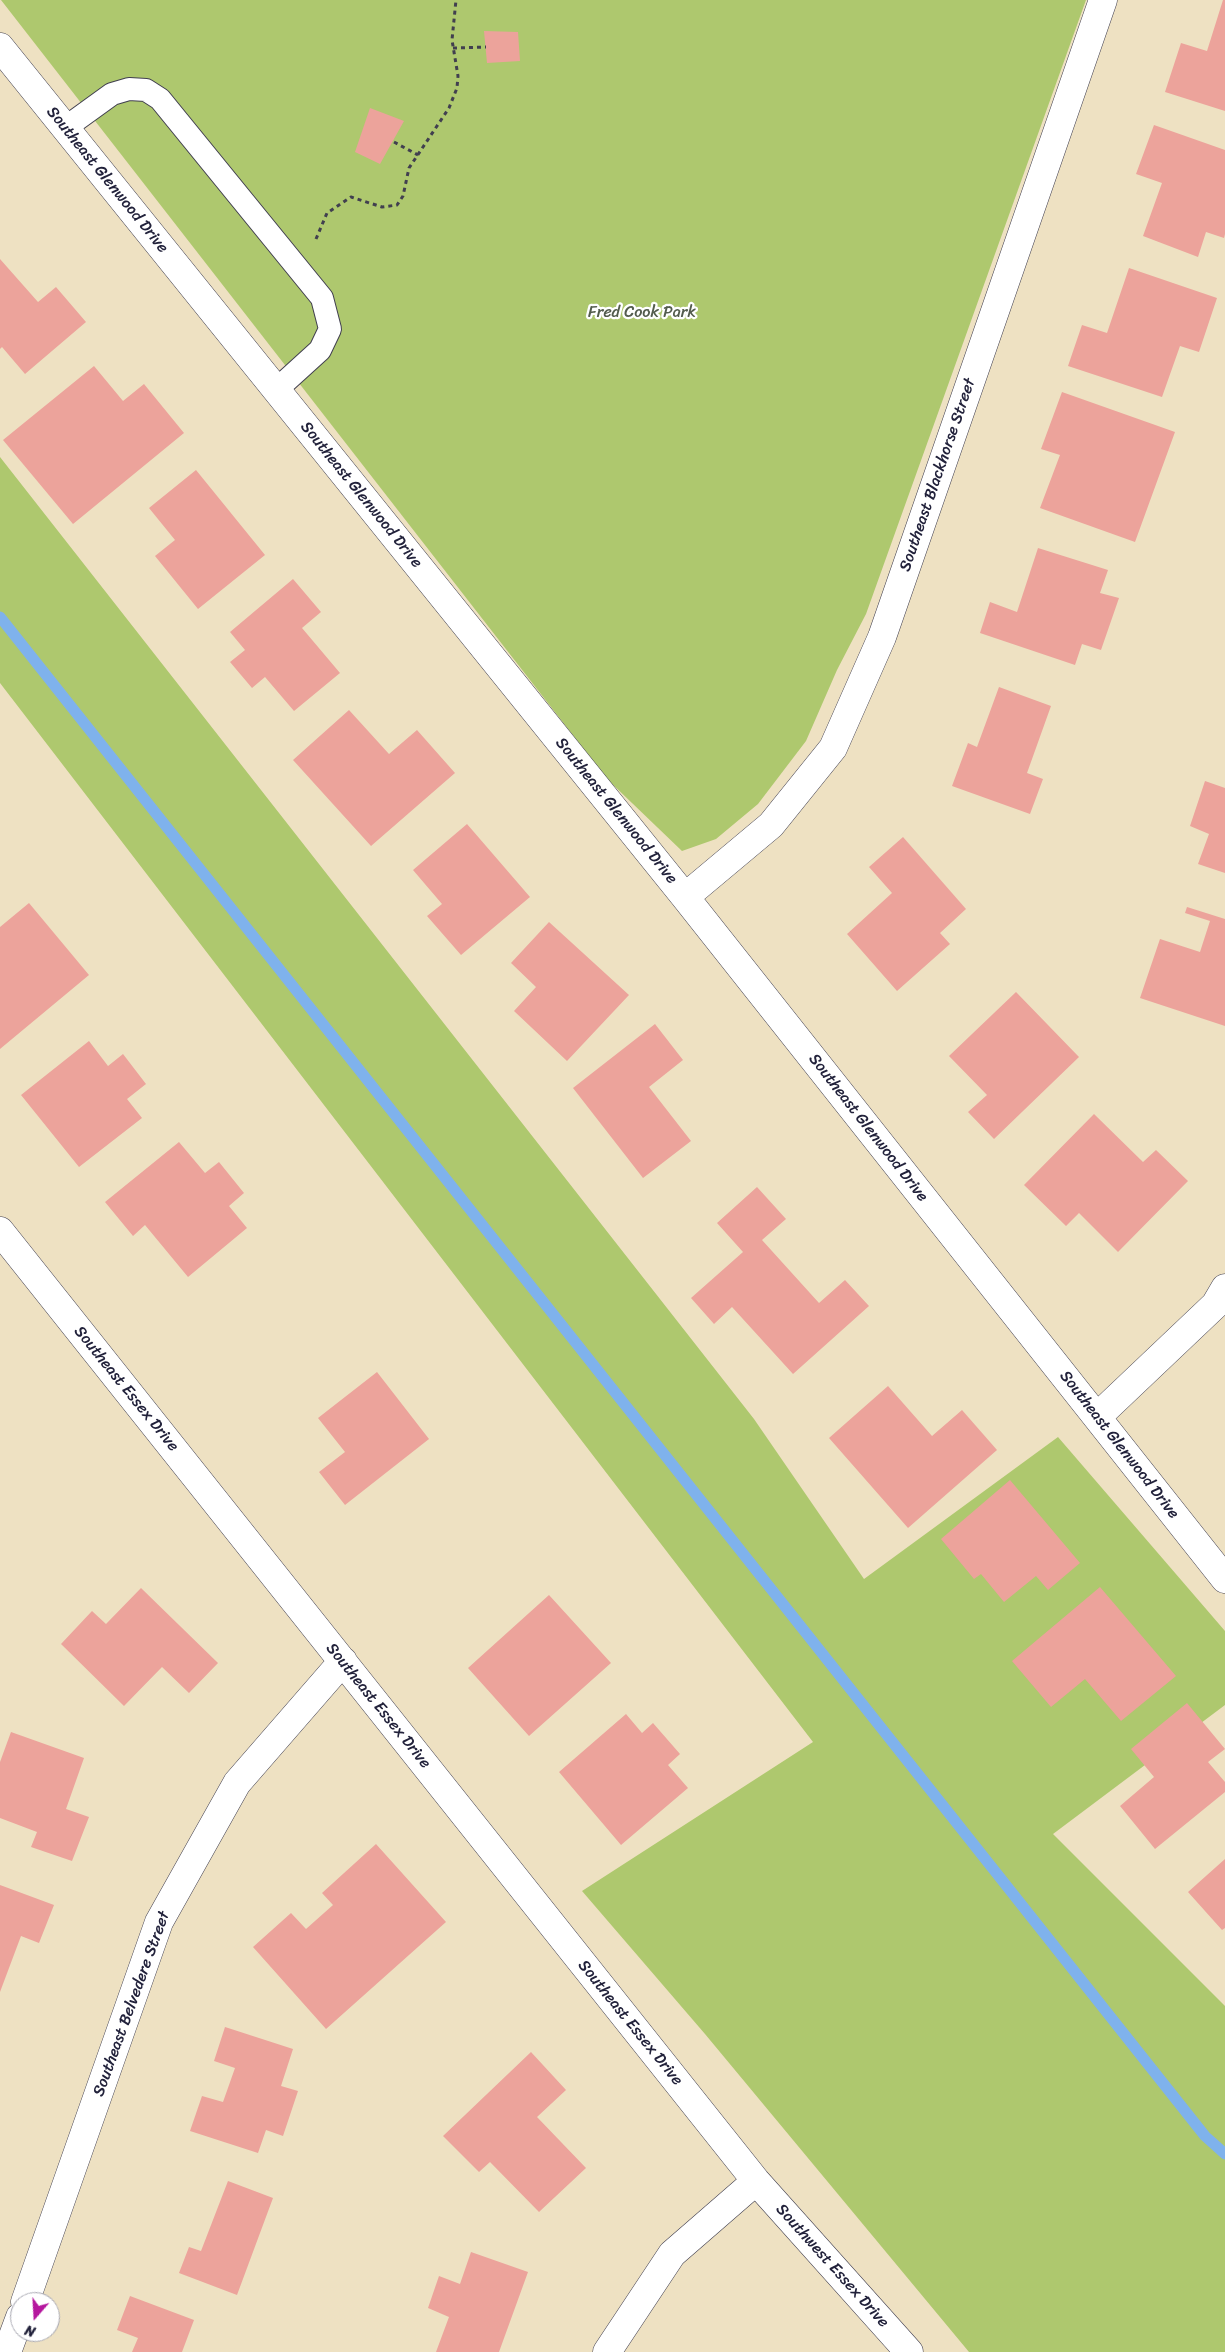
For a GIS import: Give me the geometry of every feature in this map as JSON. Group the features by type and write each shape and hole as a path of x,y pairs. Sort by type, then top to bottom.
{"street":[{"name":"Southeast Blackhorse Street","path":"685,897 771,825 833,748 882,637 1103,0"},
{"name":"Southeast Glenwood Drive","path":"0,47 685,897 1225,1579"},
{"name":"Southeast Essex Drive","path":"0,1231 756,2181"},
{"path":"1097,1417 1215,1305 1225,1288"},
{"name":"Southeast Belvedere Street","path":"29,2292 159,1922 237,1783 342,1661"},
{"path":"606,2352 672,2254 756,2181"},
{"name":"Southwest Essex Drive","path":"756,2181 908,2352"}],"lane":[{"path":"65,128 112,94 129,89 146,90 160,99 302,273 322,298 330,329 320,350 276,390"}],"path":[{"path":"302,273 327,213 350,197 382,207 397,205 407,184 409,168 449,108 457,88 458,76 453,48 456,0"},
{"path":"453,48 486,47"},
{"path":"394,142 418,155"}],"green space":[{"name":"Fred Cook Park","path":"1,0 1086,0 866,614 837,670 806,741 758,804 716,839 682,851 607,779"},
{"path":"0,457 754,1419 864,1579 1058,1437 1225,1631 1225,1705 1053,1834 1225,2006 1225,2352 969,2352 705,2034 582,1891 813,1742 0,683"}],"building":[{"path":"1223,0 1225,0 1225,111 1165,92 1181,43 1207,51"},
{"path":"484,31 518,32 520,61 487,63"},
{"path":"370,108 404,121 380,164 355,152"},
{"path":"1154,125 1225,150 1224,238 1206,232 1198,257 1143,236 1162,183 1136,174"},
{"path":"0,259 38,302 56,287 86,322 25,374 2,347 0,349"},
{"path":"1129,268 1217,298 1199,352 1180,346 1162,397 1068,366 1082,325 1107,333"},
{"path":"94,366 123,401 144,384 184,433 73,524 3,440"},
{"path":"1062,392 1175,432 1135,542 1040,508 1060,455 1041,449"},
{"path":"196,470 265,555 198,609 155,556 175,540 149,508"},
{"path":"1038,548 1108,570 1100,593 1119,598 1101,650 1082,644 1075,665 980,633 990,602 1017,612"},
{"path":"293,579 321,612 302,628 340,673 294,711 265,677 252,688 230,662 245,650 230,632"},
{"path":"999,687 1051,706 1027,773 1043,779 1030,814 952,786 968,743 977,747"},
{"path":"349,710 389,754 417,730 455,773 371,846 293,760"},
{"path":"1205,781 1225,788 1225,873 1198,864 1209,834 1190,826"},
{"path":"467,824 530,897 461,955 427,916 442,904 413,870"},
{"path":"903,837 966,909 940,933 950,944 897,991 847,934 892,893 869,867"},
{"path":"29,903 89,975 0,1049 0,927"},
{"path":"1187,907 1225,919 1225,1026 1140,998 1160,939 1200,952 1210,921 1185,913"},
{"path":"549,922 629,995 567,1061 514,1011 536,987 511,963"},
{"path":"1016,992 1079,1057 994,1139 968,1112 987,1095 949,1056"},
{"path":"655,1024 683,1060 649,1087 691,1141 643,1178 573,1088"},
{"path":"89,1041 108,1066 123,1054 146,1084 127,1099 142,1118 79,1167 21,1095"},
{"path":"1094,1114 1143,1162 1156,1150 1188,1181 1118,1252 1079,1213 1066,1226 1024,1185"},
{"path":"179,1142 205,1173 219,1162 244,1193 229,1206 247,1228 188,1277 145,1225 133,1236 105,1202"},
{"path":"757,1187 786,1219 762,1240 819,1303 845,1280 869,1306 793,1374 732,1307 714,1324 691,1298 743,1252 717,1223"},
{"path":"377,1372 429,1439 345,1505 319,1472 345,1452 318,1418"},
{"path":"888,1386 932,1436 962,1410 997,1450 908,1528 829,1438"},
{"path":"1010,1480 1080,1563 1048,1590 1036,1576 1004,1602 981,1574 974,1579 941,1539"},
{"path":"1100,1587 1176,1676 1121,1721 1085,1679 1051,1707 1012,1661"},
{"path":"141,1588 218,1663 189,1693 162,1667 124,1706 61,1644 92,1611 106,1624"},
{"path":"549,1595 611,1663 529,1736 468,1668"},
{"path":"1187,1703 1225,1749 1208,1762 1225,1782 1225,1792 1155,1849 1120,1806 1154,1777 1131,1749"},
{"path":"626,1714 642,1733 653,1723 680,1754 668,1765 688,1788 621,1845 559,1772"},
{"path":"11,1732 84,1758 66,1809 89,1817 72,1861 31,1847 37,1832 0,1818 0,1762"},
{"path":"376,1844 446,1922 326,2029 253,1947 291,1913 306,1929 333,1905 322,1893"},
{"path":"1225,1859 1225,1928 1222,1930 1188,1892"},
{"path":"0,1885 54,1905 39,1943 21,1936 0,1992"},
{"path":"225,2027 293,2049 281,2086 298,2091 283,2136 266,2130 258,2153 190,2131 202,2096 223,2102 235,2068 214,2061"},
{"path":"531,2052 566,2090 537,2117 586,2168 539,2212 490,2162 479,2172 443,2136"},
{"path":"228,2181 273,2198 237,2295 179,2273 189,2247 201,2251"},
{"path":"471,2252 528,2272 499,2352 436,2352 449,2317 428,2308 439,2276 460,2284"},
{"path":"130,2296 194,2320 182,2352 132,2352 138,2338 117,2330"}],"waterway":[{"path":"0,617 1205,2136 1225,2154"}]}
